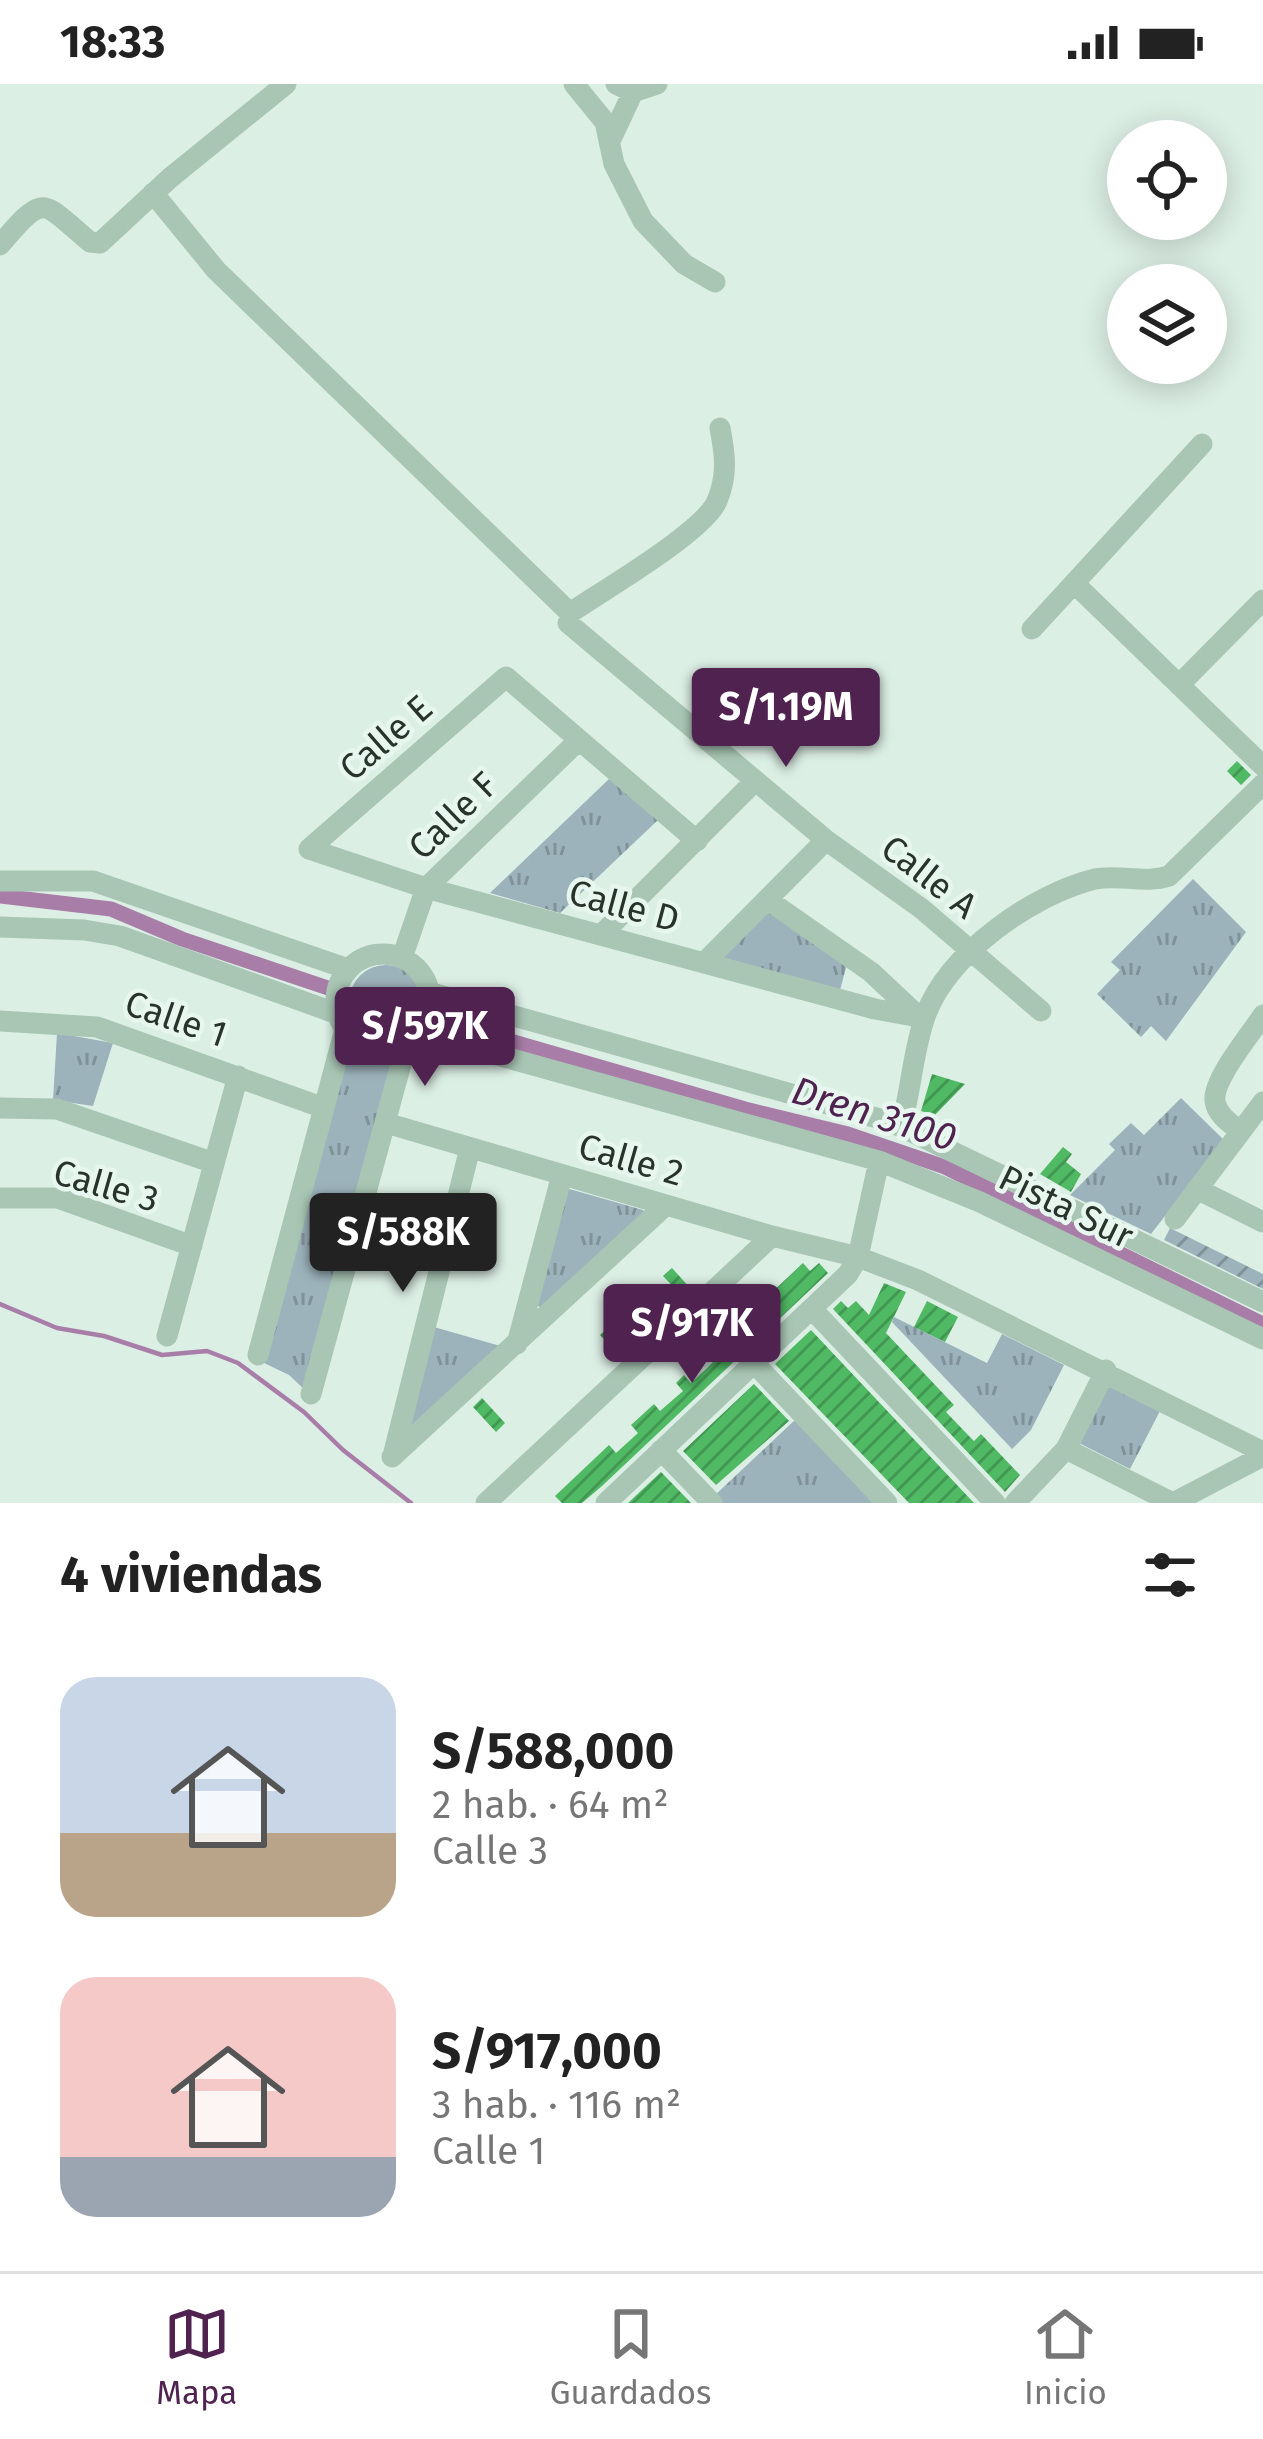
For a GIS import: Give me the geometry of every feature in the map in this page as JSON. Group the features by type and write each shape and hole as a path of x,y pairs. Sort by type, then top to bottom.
{"street":[{"path":"0,245 41,206 52,208 90,242 100,243 286,84"},
{"path":"574,84 605,122 614,164 643,221 684,264 715,282"},
{"path":"611,139 625,88 657,84"},
{"path":"153,193 216,270 570,613 696,526 716,504 727,463 720,428"},
{"path":"1032,629 1202,444"},
{"path":"891,1122 904,1114 922,1017 938,989 1009,918 1097,879 1169,876 1262,783 1179,685 1075,584"},
{"path":"1179,685 1263,600"},
{"name":"Calle A","path":"568,623 826,840 922,909 1041,1011"},
{"name":"Calle E","path":"309,849 506,677 580,740"},
{"path":"580,740 697,841"},
{"name":"Calle F","path":"402,958 426,888 580,740"},
{"path":"603,933 755,781"},
{"path":"704,963 826,840"},
{"name":"Calle D","path":"309,849 426,888 875,1009 922,1017"},
{"path":"0,881 93,881 348,969"},
{"path":"768,900 889,987 922,1017"},
{"path":"0,927 120,936 341,1022 367,1046 380,1048 413,1038"},
{"path":"258,1355 324,1108 341,1022 336,998 348,969 374,955 402,958 424,978 430,1006 413,1038 386,1123 311,1394"},
{"path":"875,1009 889,987"},
{"path":"429,992 674,1066 891,1122 1263,1302"},
{"path":"1240,1131 1222,1117 1214,1099 1217,1084 1263,1015"},
{"name":"Calle 1","path":"0,1021 97,1028 324,1108"},
{"name":"Pista Sur","path":"413,1038 665,1098 879,1161 980,1202 1263,1339"},
{"path":"665,1098 674,1066"},
{"path":"167,1336 238,1076"},
{"path":"1175,1219 1263,1102"},
{"path":"0,1108 57,1108 214,1163"},
{"name":"Calle 2","path":"386,1123 858,1257 918,1280 1106,1370 1263,1454"},
{"path":"470,1148 392,1457 666,1205"},
{"path":"606,1503 848,1274 858,1257 879,1161"},
{"path":"516,1345 562,1175"},
{"path":"1197,1189 1263,1222"},
{"name":"Calle 3","path":"0,1198 58,1198 192,1246"},
{"path":"486,1503 772,1236"},
{"path":"812,1310 995,1503"},
{"path":"753,1362 887,1503"},
{"path":"1016,1503 1066,1449 1106,1370"},
{"path":"1066,1449 1173,1503 1263,1454"},
{"path":"661,1450 712,1503"}],"green space":[{"path":"609,779 658,820 560,913 490,893"},
{"path":"1193,879 1246,932 1166,1041 1151,1026 1141,1037 1097,994 1120,970 1111,962"},
{"path":"765,911 847,964 839,994 723,958"},
{"path":"386,965 400,967 412,976 421,988 421,1016 412,1028 400,1037 386,1039 372,1037 360,1028 351,1016 349,1002 351,988 360,976 372,967"},
{"path":"57,1033 113,1043 93,1106 53,1100"},
{"path":"350,1043 370,1054 396,1054 305,1390 289,1375 262,1362"},
{"path":"1181,1098 1224,1140 1151,1234 1070,1195 1115,1150 1109,1144 1131,1123 1144,1135"},
{"path":"566,1188 646,1214 541,1308 537,1305"},
{"path":"1170,1228 1263,1274 1263,1289 1164,1240"},
{"path":"894,1317 987,1363 1002,1334 1064,1365 1031,1430 1012,1449 892,1322"},
{"path":"434,1327 504,1347 407,1430"},
{"path":"1108,1385 1160,1411 1130,1469 1079,1443"},
{"path":"797,1418 878,1503 720,1503 714,1496"}],"building":[{"path":"1237,761 1251,775 1241,785 1227,771"},
{"path":"932,1074 965,1084 935,1115 921,1111"},
{"path":"1063,1147 1072,1154 1066,1162 1081,1174 1071,1192 1040,1174"},
{"path":"803,1263 810,1271 819,1263 828,1273 582,1503 562,1503 555,1496 609,1445 616,1453 638,1433 631,1425 654,1404 660,1411 683,1391 676,1383 684,1375 691,1383 705,1370 720,1355 713,1348 728,1333 736,1341 758,1320 751,1312"},
{"path":"672,1268 691,1289 683,1297 663,1276"},
{"path":"884,1283 906,1292 886,1333 954,1405 946,1412 974,1441 981,1434 1020,1475 1005,1492 833,1309 841,1301 848,1308 856,1301 869,1315"},
{"path":"637,1300 656,1320 619,1355 600,1335"},
{"path":"927,1301 958,1317 945,1342 914,1327"},
{"path":"811,1330 974,1503 909,1503 775,1364"},
{"path":"754,1384 789,1421 716,1485 683,1451"},
{"path":"482,1398 505,1423 496,1432 473,1407"},
{"path":"661,1472 691,1503 628,1503"}],"waterway":[{"name":"Dren 3100","path":"0,896 111,909 182,939 328,988"},
{"name":"Dren 3100","path":"445,1022 848,1134 945,1167 1263,1324"},
{"path":"0,1304 57,1328 104,1336 162,1355 207,1351 238,1363 411,1503"}]}
